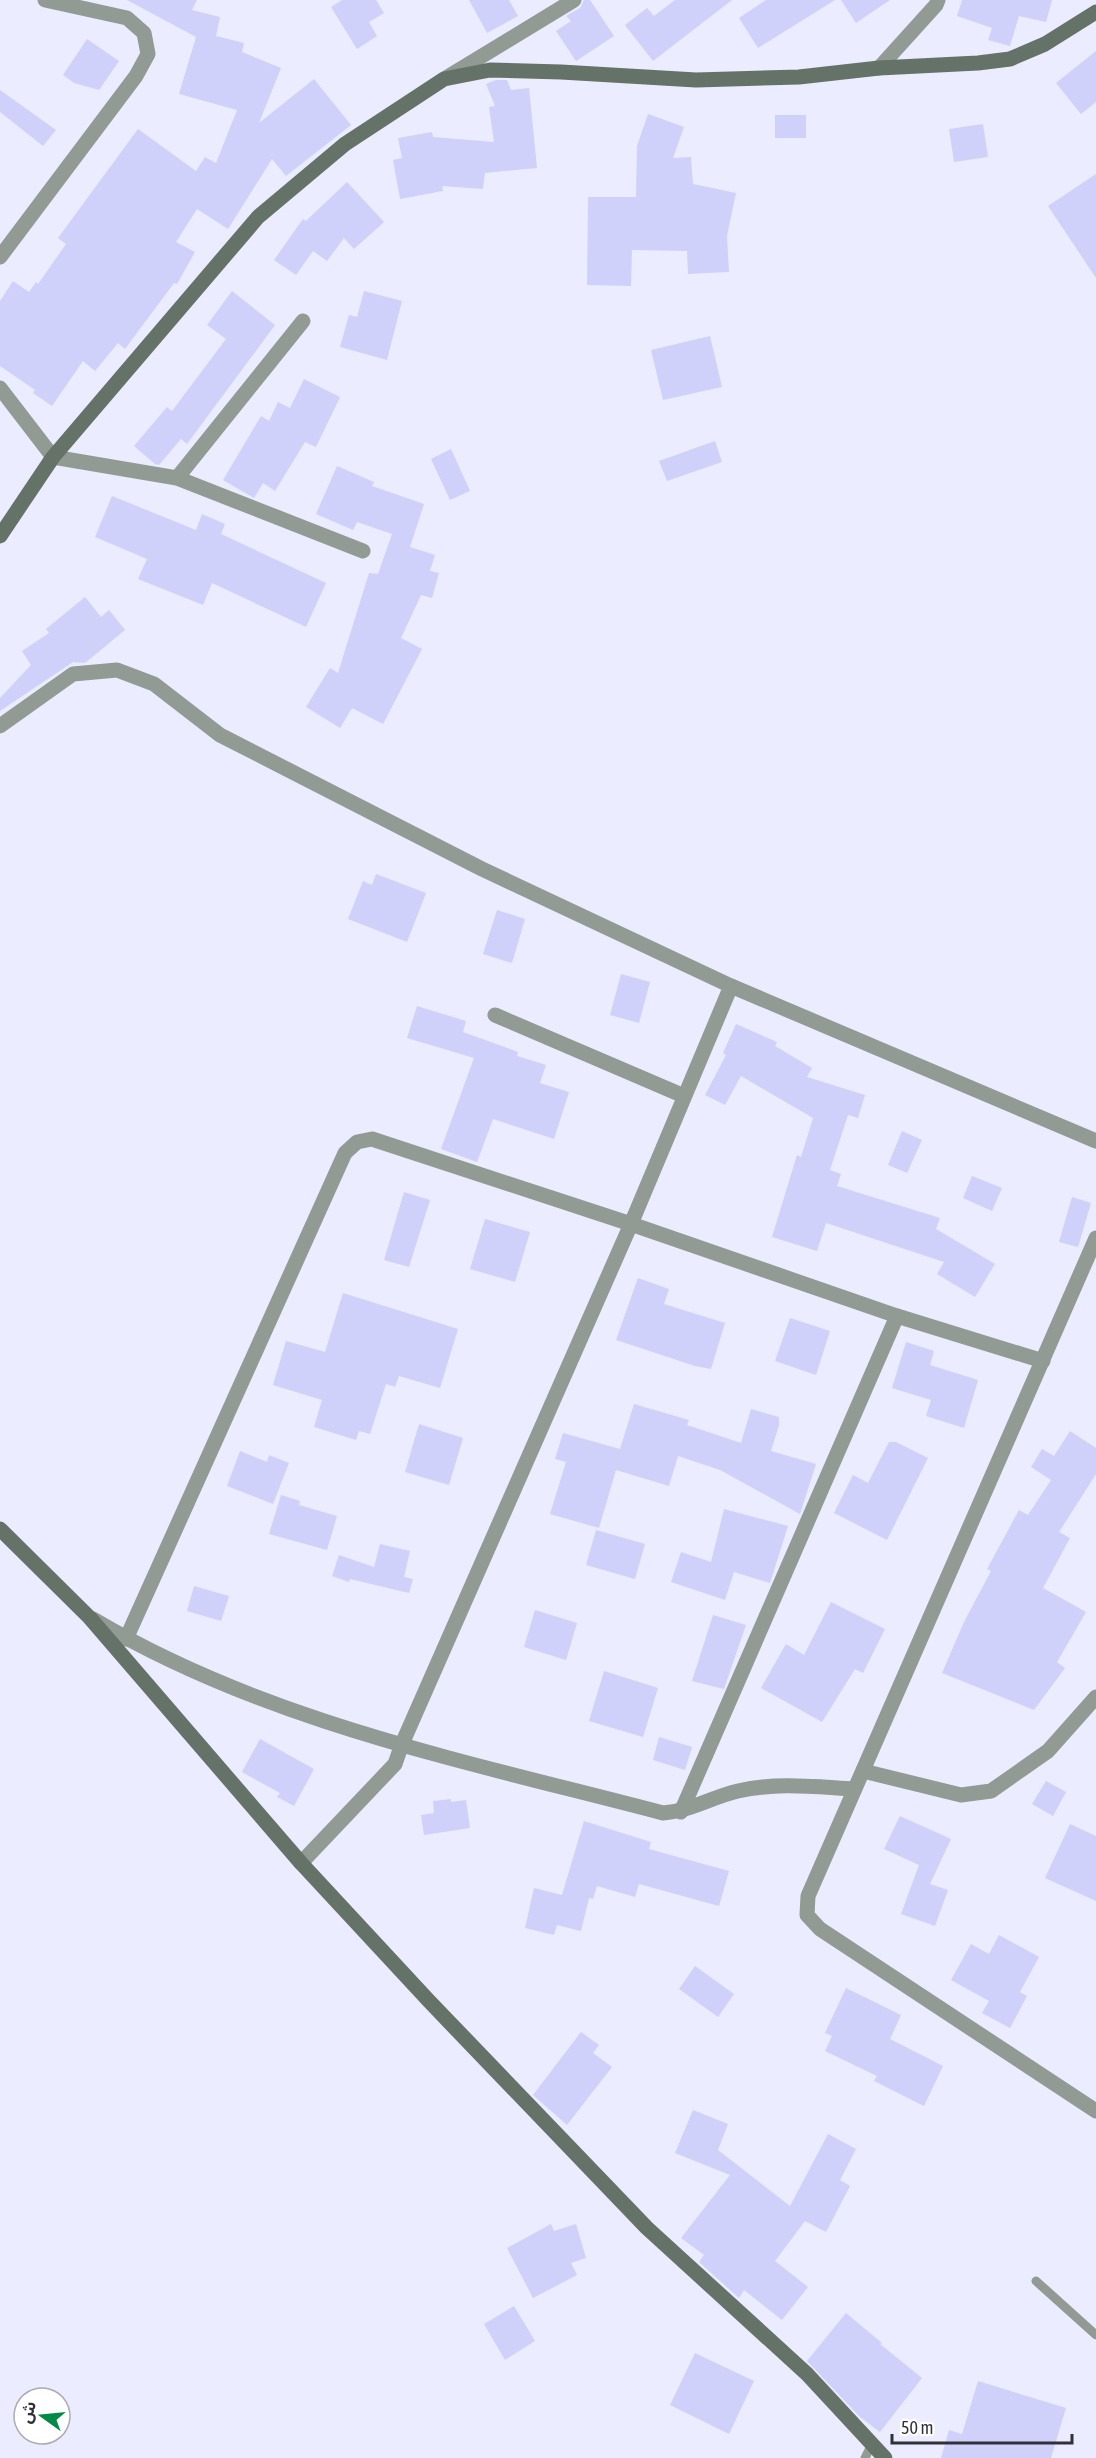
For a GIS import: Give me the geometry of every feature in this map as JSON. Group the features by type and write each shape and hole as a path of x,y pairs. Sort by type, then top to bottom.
{"street":[{"path":"0,257 136,76 148,54 144,33 127,18 45,0"},
{"path":"0,536 52,458 258,217 345,144 444,79 574,0"},
{"path":"879,68 938,0"},
{"path":"444,79 490,70 696,80 799,77 879,68 1010,59 1045,44 1096,12"},
{"path":"177,478 303,321"},
{"path":"0,388 52,458 177,478 363,551"},
{"path":"0,726 73,674 117,670 154,684 220,735 482,870 731,986 1096,1142"},
{"path":"301,1863 395,1764 631,1224 731,986"},
{"path":"495,1015 684,1096"},
{"path":"126,1639 345,1153 357,1142 372,1139 631,1224 897,1316 1043,1361"},
{"path":"1096,1238 808,1896 807,1915 820,1929 1096,2111"},
{"path":"681,1812 897,1316"},
{"path":"0,1529 90,1618 301,1863 437,2009 647,2228 807,2374 885,2458"},
{"path":"90,1618 126,1639 211,1680 281,1706 402,1744 663,1813 681,1812 737,1791 775,1785 854,1789"},
{"path":"862,1771 961,1795 991,1791 1048,1751 1096,1696"}],"lane":[{"path":"1036,2281 1096,2336"},
{"path":"865,2458 872,2444"}],"building":[{"path":"127,0 197,0 192,10 220,17 216,36 244,43 242,52 281,68 259,123 314,79 351,125 286,176 272,159 228,229 197,209 176,242 195,252 177,284 174,283 125,349 118,343 95,371 83,361 52,406 33,393 35,390 0,366 0,301 13,281 29,292 36,282 38,284 66,244 58,238 138,129 196,171 205,157 216,163 237,110 179,94 196,37"},
{"path":"342,0 376,0 384,13 369,22 377,36 357,49 331,7"},
{"path":"469,0 509,0 518,16 487,33"},
{"path":"584,0 590,0 614,36 576,61 556,31 571,21 566,16 580,8"},
{"path":"675,0 732,0 653,61 625,25 647,8 654,16"},
{"path":"766,0 835,0 758,48 739,18"},
{"path":"841,0 890,0 856,23"},
{"path":"962,0 1052,0 1046,22 1019,16 1010,46 988,40 992,28 957,16"},
{"path":"87,39 119,61 99,90 74,83 63,75"},
{"path":"1096,51 1096,102 1081,114 1056,83"},
{"path":"496,80 507,80 511,90 529,88 537,168 485,173 483,189 442,186 443,191 400,199 393,160 402,158 398,138 432,132 433,137 494,142 489,107 495,106 486,84"},
{"path":"0,90 56,130 43,146 0,112"},
{"path":"648,114 684,127 673,158 691,157 693,184 736,193 727,236 729,272 688,274 687,251 632,250 631,286 587,285 588,197 636,197 637,146"},
{"path":"775,115 806,115 806,138 775,138"},
{"path":"983,124 988,157 954,162 949,129"},
{"path":"1096,174 1096,278 1048,206"},
{"path":"347,182 384,222 354,249 344,238 327,261 313,251 296,275 274,260 303,219 306,221"},
{"path":"232,291 275,325 187,444 181,439 159,465 155,464 134,446 167,407 172,411 226,339 207,325"},
{"path":"364,291 402,301 387,360 340,347 349,315 357,317"},
{"path":"710,336 722,387 663,400 651,350"},
{"path":"304,379 340,397 316,447 305,442 275,491 263,483 254,498 223,480 261,416 269,421 278,402 290,408"},
{"path":"715,441 722,462 667,481 659,461"},
{"path":"451,449 470,491 450,500 431,459"},
{"path":"337,466 374,482 372,486 424,504 410,547 435,555 430,571 439,573 432,598 421,595 401,638 422,649 383,724 352,708 340,728 306,707 330,668 338,673 369,573 378,574 392,534 357,522 353,530 316,514"},
{"path":"112,496 196,530 202,514 225,524 221,534 326,583 306,627 212,583 203,605 138,579 147,559 95,537"},
{"path":"85,597 101,617 109,610 125,630 85,663 73,662 0,711 0,698 31,665 22,651 49,633 46,629"},
{"path":"376,874 426,893 407,942 348,919 363,881 372,885"},
{"path":"497,910 525,919 512,963 483,954"},
{"path":"621,974 650,982 639,1023 610,1015"},
{"path":"417,1006 466,1021 463,1032 518,1052 517,1056 546,1065 540,1083 569,1092 554,1139 493,1119 477,1162 441,1149 474,1058 407,1038"},
{"path":"736,1024 777,1042 775,1046 812,1068 807,1077 865,1095 858,1118 848,1115 830,1170 841,1174 837,1186 940,1218 936,1229 995,1264 975,1297 937,1274 944,1262 826,1223 817,1251 772,1237 797,1155 801,1157 813,1118 741,1076 725,1105 705,1095 726,1055 723,1053"},
{"path":"902,1131 922,1140 907,1173 888,1165"},
{"path":"972,1176 1002,1188 992,1211 963,1198"},
{"path":"404,1192 430,1200 409,1267 384,1260"},
{"path":"1072,1197 1091,1203 1078,1247 1059,1242"},
{"path":"485,1219 530,1232 515,1282 470,1269"},
{"path":"638,1278 669,1289 664,1304 725,1323 711,1369 695,1366 616,1340"},
{"path":"343,1293 458,1329 440,1388 399,1376 395,1387 386,1384 370,1434 359,1431 356,1440 314,1427 322,1400 273,1385 286,1341 325,1352"},
{"path":"790,1318 830,1331 816,1375 775,1361"},
{"path":"906,1342 934,1351 930,1365 978,1380 964,1428 926,1416 931,1400 892,1388"},
{"path":"634,1404 689,1420 687,1425 741,1443 751,1409 779,1417 779,1425 771,1451 816,1464 800,1514 720,1470 678,1456 669,1486 616,1470 599,1528 550,1514 566,1462 555,1459 563,1433 620,1449"},
{"path":"419,1424 463,1438 449,1485 405,1472"},
{"path":"1070,1431 1096,1448 1096,1474 1059,1532 1070,1538 1043,1588 1086,1612 1057,1662 1065,1668 1034,1710 942,1673 964,1622 991,1571 987,1569 1019,1510 1028,1515 1051,1480 1031,1467 1042,1449 1054,1456"},
{"path":"889,1442 896,1442 928,1458 887,1540 834,1513 853,1475 868,1483"},
{"path":"240,1451 267,1462 269,1455 289,1463 273,1504 227,1486"},
{"path":"281,1495 300,1501 299,1505 337,1516 327,1550 269,1534"},
{"path":"724,1509 788,1526 770,1583 734,1572 725,1600 671,1582 681,1552 711,1562"},
{"path":"596,1530 645,1544 635,1579 586,1565"},
{"path":"380,1544 410,1551 404,1577 413,1579 409,1593 350,1579 349,1582 332,1576 339,1555 374,1567"},
{"path":"194,1586 229,1596 221,1621 187,1611"},
{"path":"831,1602 885,1629 863,1673 855,1669 822,1722 761,1688 786,1644 804,1655"},
{"path":"535,1610 577,1623 566,1660 524,1647"},
{"path":"713,1615 746,1625 724,1689 692,1681"},
{"path":"604,1671 658,1688 643,1737 589,1721"},
{"path":"659,1737 692,1747 685,1770 653,1760"},
{"path":"260,1739 314,1769 294,1806 277,1797 280,1793 242,1772"},
{"path":"1046,1781 1066,1792 1053,1816 1032,1804"},
{"path":"451,1799 451,1802 466,1800 470,1828 424,1835 421,1815 434,1813 433,1801"},
{"path":"900,1816 951,1839 930,1884 948,1890 935,1926 901,1914 919,1865 884,1849"},
{"path":"584,1821 651,1842 649,1849 729,1871 719,1906 639,1884 635,1897 597,1886 593,1899 589,1898 581,1931 557,1925 554,1935 525,1928 534,1888 562,1895"},
{"path":"1070,1824 1096,1836 1096,1901 1045,1878"},
{"path":"999,1935 1039,1957 1020,1992 1027,1996 1010,2028 982,2013 989,2001 951,1980 971,1944 989,1954"},
{"path":"695,1966 734,1994 718,2017 679,1989"},
{"path":"846,1988 901,2015 890,2039 943,2066 924,2106 874,2081 877,2076 825,2051 832,2036 825,2033"},
{"path":"581,2032 599,2045 593,2053 612,2067 567,2125 533,2095"},
{"path":"693,2110 728,2124 718,2150 790,2206 828,2134 856,2149 840,2180 850,2186 826,2232 805,2221 775,2261 808,2287 782,2320 744,2290 739,2298 699,2262 704,2255 681,2238 730,2175 675,2153"},
{"path":"551,2224 554,2231 576,2224 586,2258 571,2263 577,2275 533,2298 507,2248"},
{"path":"514,2306 535,2341 505,2360 484,2324"},
{"path":"846,2313 922,2378 880,2432 860,2417 807,2361"},
{"path":"695,2353 754,2381 729,2434 670,2405"},
{"path":"978,2381 1066,2408 1051,2458 941,2458 949,2430 962,2434"}]}
